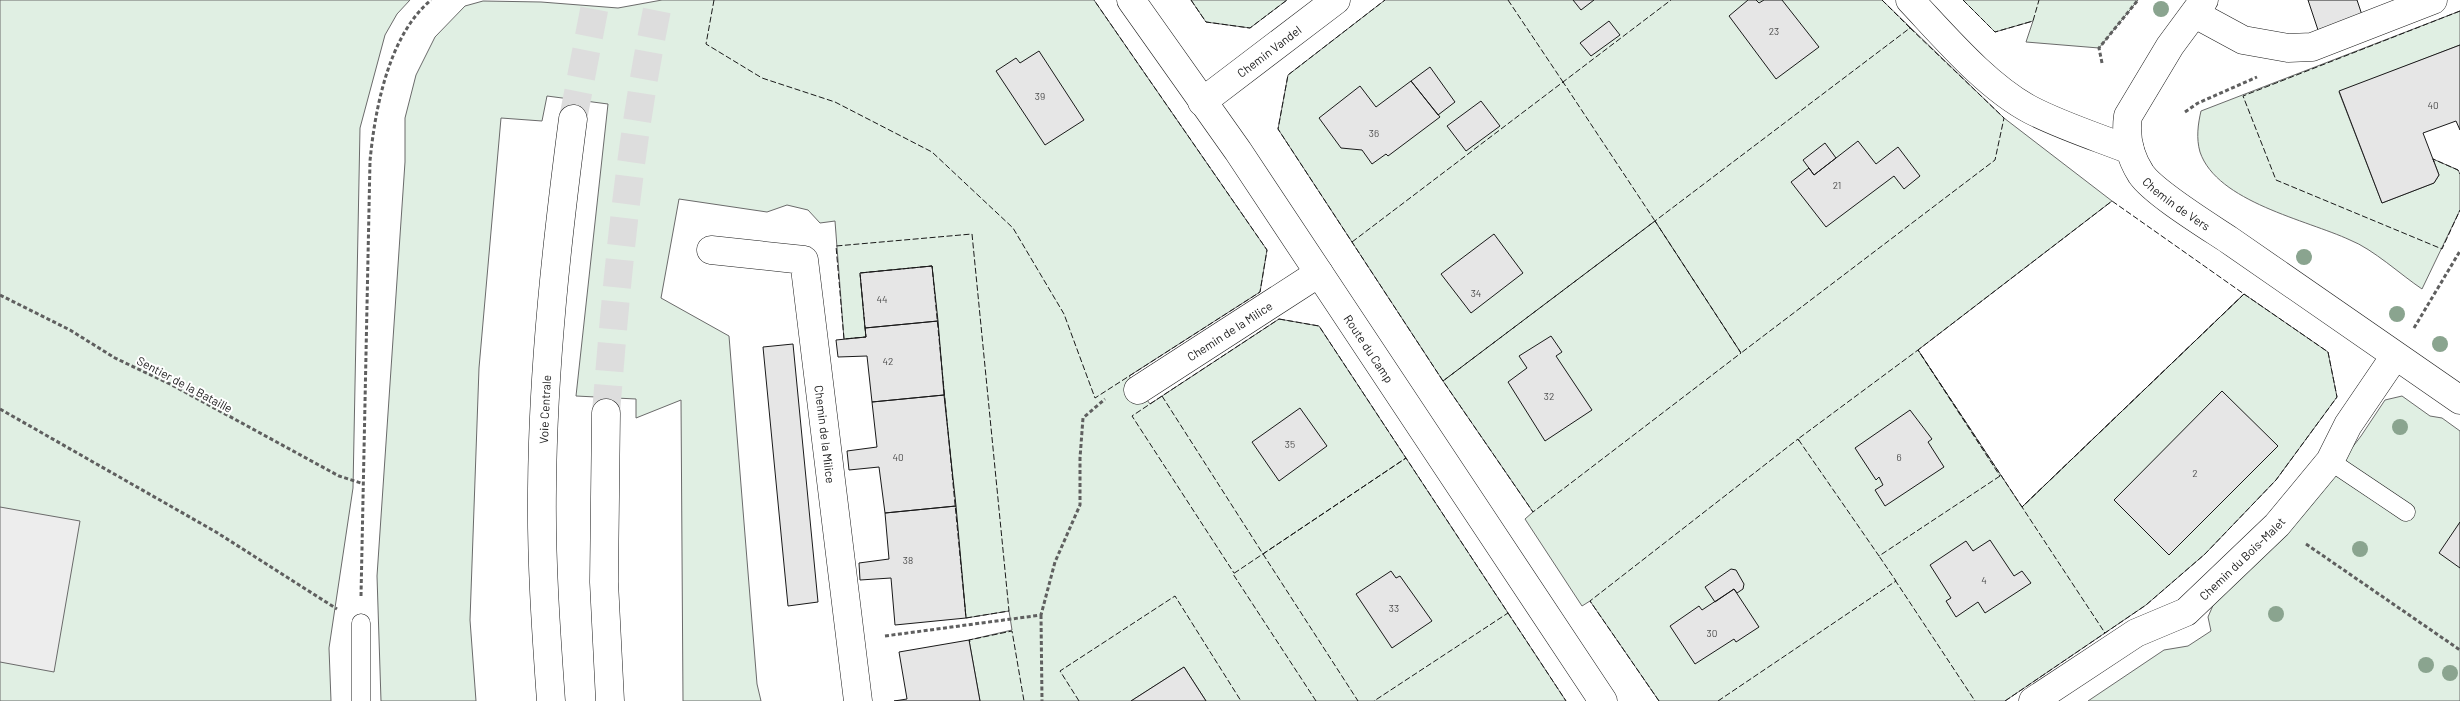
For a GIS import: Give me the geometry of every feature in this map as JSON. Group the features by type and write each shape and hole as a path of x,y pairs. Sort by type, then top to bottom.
{"main road":[{"name":"Route du Camp","path":"1131,0 1319,273 1603,701"},
{"name":"Chemin Vandel","path":"1202,102 1336,0"},
{"path":"1910,0 1962,55 2010,96 2031,110 2130,150"},
{"path":"2200,7 2243,40 2288,48 2312,47 2433,0"},
{"name":"Chemin de Vers","path":"2200,7 2170,46 2128,116 2127,128 2130,150 2141,174 2148,182 2460,400"},
{"name":"Voie Centrale","path":"551,701 543,546 542,489 544,434 554,281 573,119"},
{"name":"Chemin de la Milice","path":"711,250 804,260 849,641 858,701"},
{"name":"Chemin de la Milice","path":"1138,390 1319,273"},
{"name":"Chemin du Bois-Malet","path":"2033,701 2136,632 2186,612 2277,525 2330,461 2348,425 2395,356"},
{"path":"606,413 604,582 610,701"},
{"path":"543,546 544,701"}],"lane":[{"path":"2330,461 2406,512"},
{"path":"361,623 361,701"}],"path":[{"path":"361,623 370,161 373,123 382,87 396,52 410,24 422,8 432,0"},
{"path":"2102,62 2099,48 2138,0"},
{"path":"2185,112 2198,103 2262,76"},
{"path":"2395,356 2428,308 2460,251"},
{"name":"Sentier de la Bataille","path":"0,296 70,330 115,358 172,385 339,476 364,484"},
{"path":"1042,701 1041,615 1055,562 1080,505 1080,458 1083,418 1104,399 1138,390"},
{"path":"0,410 216,532 361,623"},
{"path":"2277,525 2460,650"},
{"path":"849,641 1041,615"}],"green space":[{"path":"0,0 410,0 397,14 385,35 360,128 353,488 329,648 331,701 0,701"},
{"path":"662,0 1094,0 1267,250 1260,292 1129,376 1150,404 1279,319 1319,326 1566,701 1206,701 1184,667 1131,701 980,701 969,640 1012,630 1009,611 966,618 932,266 860,273 866,337 844,339 835,221 820,223 808,210 787,205 767,212 679,199 661,298 729,336 757,684 761,701 683,701 681,400 636,418 636,399 576,396 608,104 547,96 542,121 501,118 479,368 470,620 476,701 381,701 377,576 405,162 405,118 416,75 435,37 465,6 483,1 541,2 618,8"},
{"path":"1191,0 1287,0 1250,28 1206,22"},
{"path":"1385,0 1882,0 2004,118 2112,201 1918,350 2022,507 2244,294 2328,352 2337,397 2276,480 2205,554 2146,605 2005,701 1659,701 1590,601 1582,606 1525,519 1533,512 1443,381 1278,129 1288,75"},
{"path":"1963,0 2138,0 2099,48 2026,42 2033,21 1995,32"},
{"path":"2460,11 2460,45 2339,92 2382,203 2434,183 2439,175 2433,159 2458,170 2460,174 2460,210 2422,289 2359,244 2288,217 2244,197 2225,184 2210,169 2200,152 2198,131 2201,111"},
{"path":"2402,396 2430,416 2442,418 2460,431 2460,701 2088,701 2164,650 2188,646 2211,631 2208,617 2214,603 2295,522 2361,436 2385,400"}],"shaded area":[{"path":"0,507 80,521 54,672 0,662"}],"building":[{"path":"1573,0 1594,0 1581,10"},
{"path":"1748,0 1756,0 1759,3 1764,0 1782,0 1819,47 1776,79 1729,16"},
{"path":"2308,0 2357,0 2362,15 2318,30"},
{"path":"1609,21 1620,35 1591,56 1580,43"},
{"path":"2460,45 2460,130 2456,121 2423,133 2439,175 2434,183 2382,203 2339,91"},
{"path":"1039,51 1084,120 1045,145 996,71 1016,58 1020,63"},
{"path":"1430,67 1455,102 1438,115 1411,81"},
{"path":"1411,81 1440,117 1388,156 1386,154 1372,164 1362,150 1341,148 1319,118 1360,86 1376,107"},
{"path":"1481,101 1500,126 1466,151 1447,126"},
{"path":"1858,141 1876,164 1898,147 1920,176 1904,189 1894,176 1826,227 1791,182 1809,168 1814,175"},
{"path":"1825,143 1836,158 1814,175 1803,160"},
{"path":"1494,234 1523,273 1471,313 1441,274"},
{"path":"932,266 938,321 865,328 860,273"},
{"path":"938,321 944,395 872,402 867,356 838,357 836,340 866,337 865,328"},
{"path":"1551,336 1562,352 1556,356 1592,410 1545,441 1508,382 1527,368 1519,356"},
{"path":"793,344 818,602 788,606 763,347"},
{"path":"2222,391 2278,446 2169,555 2114,500"},
{"path":"944,395 956,506 885,513 879,467 849,470 847,451 877,447 872,402"},
{"path":"1300,408 1327,446 1279,481 1252,442"},
{"path":"1910,410 1932,439 1928,442 1944,467 1885,506 1875,490 1883,485 1879,477 1876,480 1855,448"},
{"path":"956,506 966,618 895,625 891,578 860,580 859,563 889,559 885,513"},
{"path":"2460,522 2460,568 2439,553"},
{"path":"1990,540 2014,576 2022,571 2031,583 1985,613 1978,602 1956,617 1946,601 1951,598 1930,565 1966,541 1973,551"},
{"path":"1731,569 1736,570 1744,584 1743,589 1737,593 1734,589 1715,602 1705,587"},
{"path":"1391,571 1396,578 1400,576 1432,621 1392,648 1356,594"},
{"path":"1734,589 1759,627 1736,642 1734,639 1695,664 1670,626 1699,606 1702,610"},
{"path":"969,640 980,701 894,701 907,699 899,652"},
{"path":"1184,667 1206,701 1131,701"}],"tunnel":[{"path":"573,119 596,0"},
{"path":"606,413 632,154 659,0"}],"fence":[{"path":"714,0 706,44 762,78 835,102 932,152 1013,228 1064,314 1095,398 1260,292 1267,250 1094,0"},
{"path":"1191,0 1206,22 1250,28 1287,0"},
{"path":"1352,242 1563,82 1655,221 1443,381 1278,129 1288,75 1385,0"},
{"path":"1508,0 1563,82 1561,83"},
{"path":"1564,83 1671,0"},
{"path":"1882,0 1910,28 1908,30"},
{"path":"1963,0 1995,32 2033,21 2039,0"},
{"path":"2460,11 2243,96 2276,180 2442,249 2460,210"},
{"path":"1910,28 2004,118 1995,160 1741,353 1655,221 1910,28"},
{"path":"2434,162 2433,159 2458,170 2460,174"},
{"path":"2000,476 1879,556 1798,439 1918,350 2022,507 2244,294 2112,201 1918,350 2000,476"},
{"path":"1655,221 1741,353 1533,512 1443,381 1655,221"},
{"path":"972,234 1009,611 966,618 932,266 860,273 866,337 844,339 836,246 972,234"},
{"path":"2244,294 2328,352 2337,397 2276,480 2205,554 2146,605 2105,633 2022,507 2244,294"},
{"path":"1279,319 1319,326 1406,458 1263,554 1162,396 1279,319"},
{"path":"1162,396 1132,416 1234,573"},
{"path":"1659,701 1590,601 1798,439 1799,441"},
{"path":"1316,701 1233,574 1406,458 1508,613 1374,701"},
{"path":"1263,554 1358,701"},
{"path":"1718,701 1896,581 1879,556"},
{"path":"1895,580 1975,701"},
{"path":"1079,701 1060,671 1175,596 1241,701"},
{"path":"1508,613 1566,701"},
{"path":"970,642 969,640 1012,631 1024,701"},
{"path":"2005,701 2104,632"}]}
